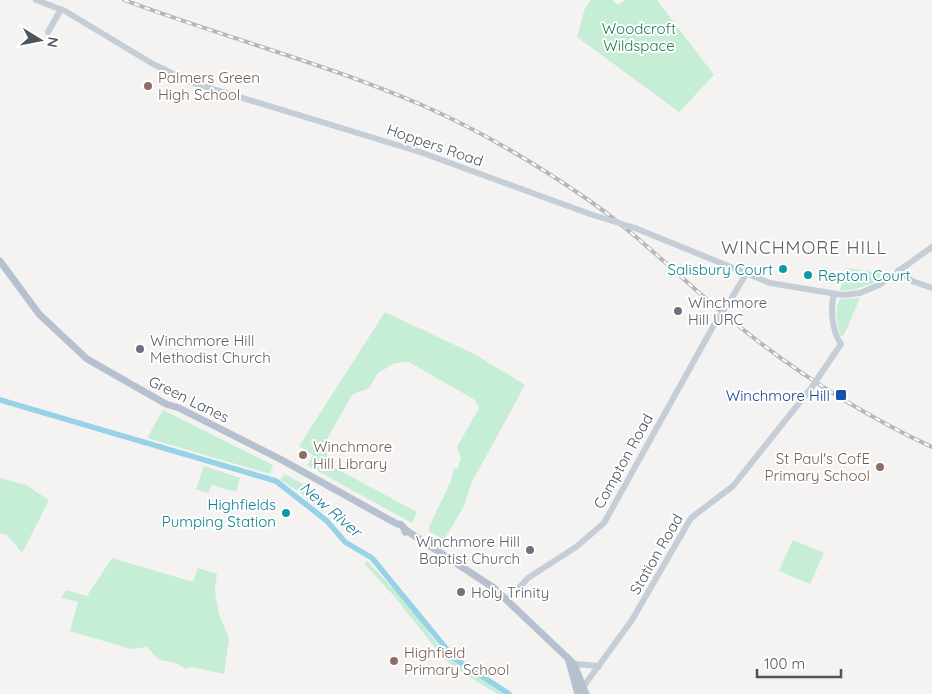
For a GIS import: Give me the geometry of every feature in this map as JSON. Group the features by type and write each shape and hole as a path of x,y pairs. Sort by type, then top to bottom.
{"main road":[{"name":"Green Lanes","path":"0,261 39,314 87,359 166,404 179,408 282,460 397,524 397,528 407,531 488,583 574,664 580,692"},
{"path":"568,658 580,692"}],"street":[{"name":"Hoppers Road","path":"36,0 61,9 152,64 190,82 420,152 590,214 635,228 727,263 746,274 776,284 834,294 847,295 866,291 880,285 932,247"},
{"path":"48,32 61,9"},
{"path":"899,270 912,281 932,288"},
{"name":"Compton Road","path":"507,601 528,578 576,547 604,523 715,323 746,274"},
{"name":"Station Road","path":"580,692 632,620 691,518 733,486 812,387 840,344 837,339 832,310 834,294"},
{"path":"574,664 599,666"}],"green space":[{"name":"Woodcroft Wildspace","path":"591,0 612,0 618,5 626,0 657,0 714,75 679,112 577,37 585,8"},
{"path":"846,268 881,273 879,281 856,289 840,290"},
{"path":"860,298 844,335 840,336 836,313 840,299"},
{"path":"385,312 476,355 525,385 472,482 463,508 444,540 429,531 429,527 451,481 454,468 457,469 461,459 457,447 479,408 475,400 409,362 395,363 378,373 369,388 352,395 328,437 327,458 333,467 417,512 412,523 307,465 313,455 299,446"},
{"path":"163,410 273,465 270,474 147,438"},
{"path":"204,466 240,478 236,492 212,485 208,493 196,489"},
{"path":"285,474 312,489 308,496 323,509 324,513 298,491 280,480"},
{"path":"0,478 26,485 49,500 22,553 7,535 0,533"},
{"path":"793,540 824,553 810,584 779,571"},
{"path":"112,558 193,582 198,568 217,574 216,598 219,614 229,639 224,674 192,667 186,669 176,663 159,660 147,647 131,649 70,631 78,602 61,598 66,590 87,596"},
{"path":"367,561 405,601 446,655 503,694 498,694 444,659 394,596 364,563"}],"waterway":[{"name":"New River","path":"0,400 276,481 327,521 345,542 372,558 454,658 509,694"}],"railway":[{"path":"124,0 350,77 424,106 487,137 548,173 606,213 753,338 802,373 879,420 932,447"}],"place":[{"name":"Palmers Green High School","path":"148,86"},
{"name":"Salisbury Court","path":"783,269"},
{"name":"Repton Court","path":"808,275"},
{"name":"Winchmore Hill URC","path":"678,311"},
{"name":"Winchmore Hill Methodist Church","path":"140,349"},
{"name":"Winchmore Hill","path":"841,395"},
{"name":"Winchmore Hill Library","path":"303,455"},
{"name":"St Paul's CofE Primary School","path":"880,467"},
{"name":"Highfields Pumping Station","path":"286,513"},
{"name":"Winchmore Hill Baptist Church","path":"530,550"},
{"name":"Holy Trinity","path":"461,592"},
{"name":"Highfield Primary School","path":"394,661"}],"district":[{"name":"WINCHMORE HILL","path":"804,247"}]}
